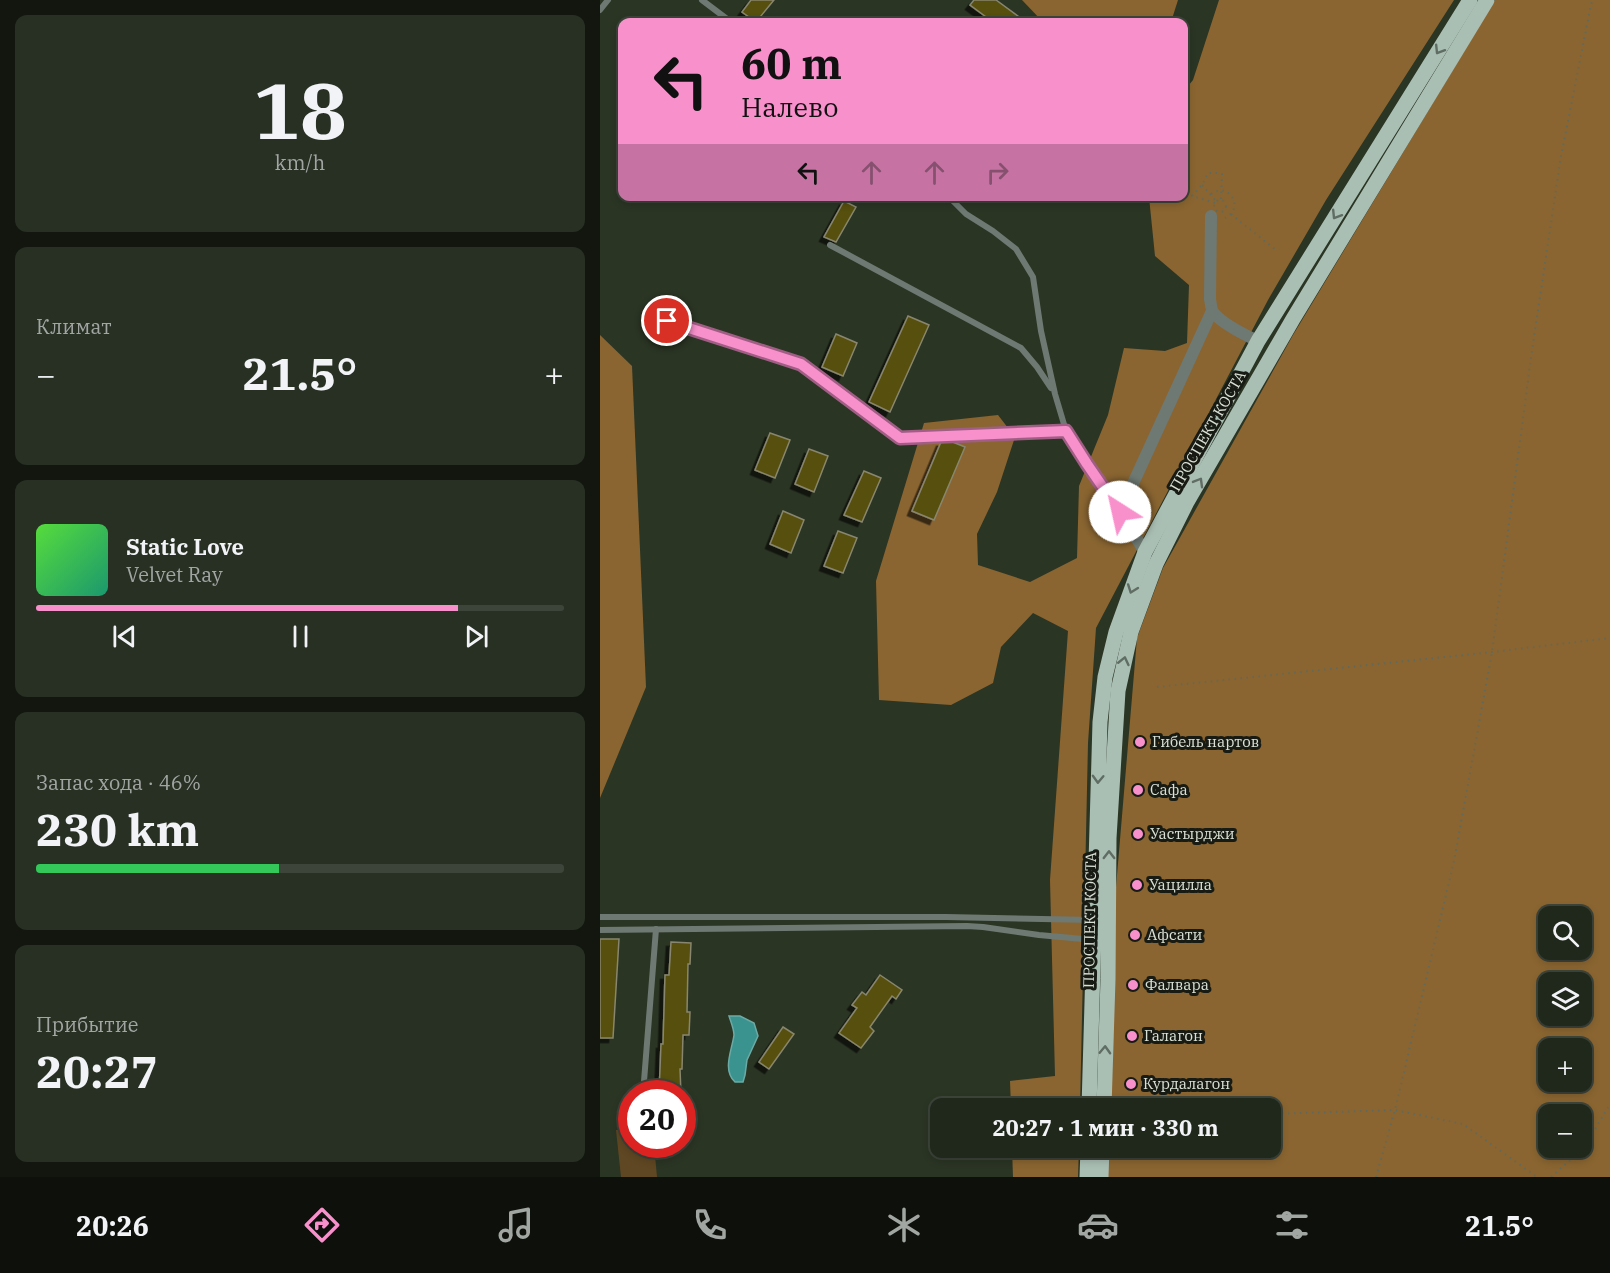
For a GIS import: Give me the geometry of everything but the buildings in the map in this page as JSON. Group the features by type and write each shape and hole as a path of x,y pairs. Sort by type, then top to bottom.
{"main road":[{"name":"ПРОСПЕКТ КОСТА","path":"1089,1098 1100,722 1105,677 1116,632 1146,552 1258,341 1470,0"},
{"name":"ПРОСПЕКТ КОСТА","path":"1104,1098 1109,838 1118,691 1131,632 1156,564 1187,502 1293,320 1486,0"},
{"path":"1087,1177 1088,1158"},
{"path":"1101,1177 1102,1158"}],"street":[{"path":"1146,552 1120,512 1212,311 1210,299 1211,216"},
{"path":"1212,311 1244,335 1258,341"}],"lane":[{"path":"600,10 608,0"},
{"path":"702,0 726,18"},
{"path":"953,201 966,214 1016,249 1033,277 1041,331 1066,431 1120,512"},
{"path":"830,245 1021,348 1055,394"},
{"path":"667,321 801,364 900,438 1066,431"},
{"path":"600,917 946,917 1094,920"},
{"path":"600,930 983,927 1094,940"},
{"path":"644,1080 656,929"}],"path":[{"path":"1376,1177 1395,1110 1454,861 1492,652 1532,351 1561,156 1592,0"},
{"path":"1208,173 1222,174 1221,200 1216,202 1192,196 1202,185 1208,173"},
{"path":"1202,185 1216,202 1214,207 1216,210 1223,211 1226,208 1226,204 1221,200"},
{"path":"1207,200 1207,211 1211,216 1221,219 1231,214 1234,209 1233,198 1229,193 1222,190 1211,194"},
{"path":"1231,214 1276,250"},
{"path":"1157,687 1610,638"},
{"path":"1551,1177 1584,1148 1610,1104"},
{"path":"1281,1114 1395,1110 1463,1124 1537,1177"}],"shaded area":[{"path":"1022,0 1178,0 1172,18 1039,18"},
{"path":"1219,0 1454,0 1326,200 1268,300 1096,628 1088,743 1080,1098 1011,1098 1010,1081 1055,1076 1050,880 1068,631 1033,613 1001,647 993,683 951,705 879,700 876,581 924,423 998,415 1015,437 997,492 977,534 978,565 1030,582 1077,558 1079,486 1108,415 1124,348 1165,351 1187,343 1189,285 1155,256 1149,201 1188,201 1188,86 1193,80"},
{"path":"1495,0 1610,0 1610,1177 1106,1177 1107,1158 1281,1158 1281,1098 1108,1098 1115,899 1137,638 1163,568 1293,335"},
{"path":"600,335 632,366 646,687 600,798"},
{"path":"619,1158 655,1158 657,1177 621,1177"},
{"path":"1012,1158 1079,1158 1078,1177 1013,1177"}],"water":[{"path":"729,1016 740,1016 754,1023 758,1036 747,1060 743,1082 735,1082 729,1072 734,1035"}],"place":[{"name":"Гибель нартов","path":"1140,742"},
{"name":"Сафа","path":"1138,790"},
{"name":"Уастырджи","path":"1138,834"},
{"name":"Уацилла","path":"1137,885"},
{"name":"Афсати","path":"1135,935"},
{"name":"Фалвара","path":"1133,985"},
{"name":"Галагон","path":"1132,1036"},
{"name":"Курдалагон","path":"1131,1084"}],"route":[{"path":"667,321 801,364 900,438 1066,431 1120,512"}]}
